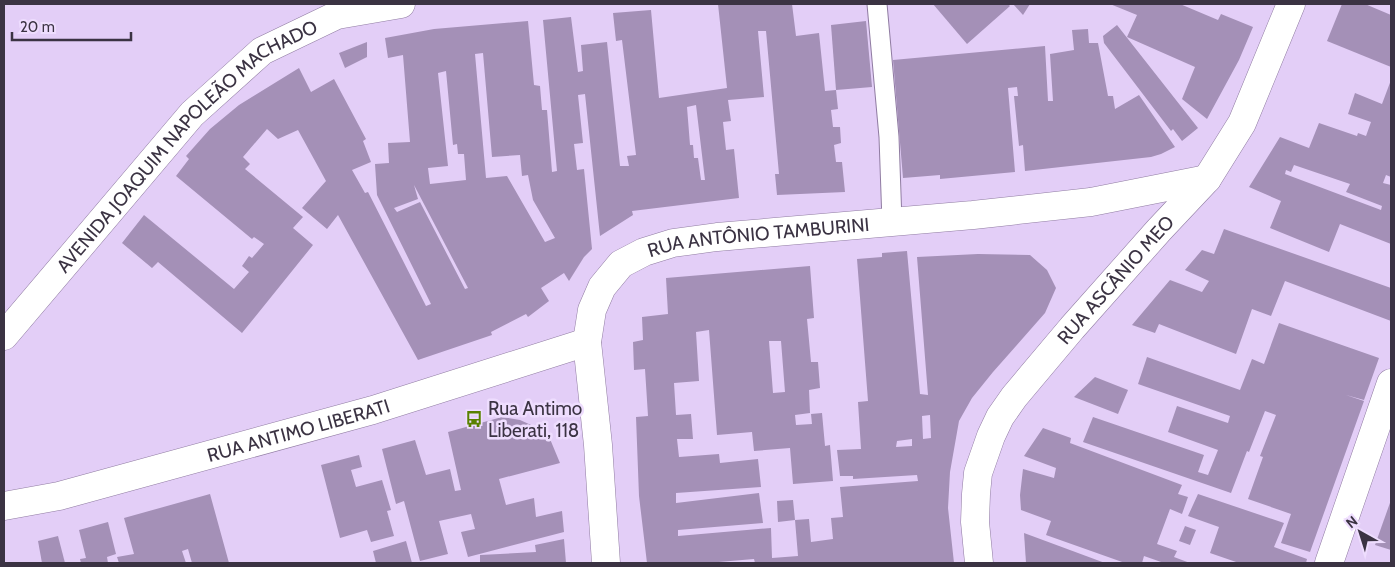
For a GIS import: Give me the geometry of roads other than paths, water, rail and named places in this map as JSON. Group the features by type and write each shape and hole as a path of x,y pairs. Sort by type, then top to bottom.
{"street":[{"name":"AVENIDA JOAQUIM NAPOLEÃO MACHADO","path":"4,336 192,114 262,51 337,15 401,4"},
{"name":"RUA ASCÂNIO MEO","path":"979,563 975,522 978,473 1000,417 1014,397 1072,328 1207,179 1242,123 1292,4"},
{"name":"RUA ANTÔNIO TAMBURINI","path":"606,563 598,445 587,342 592,310 602,286 621,264 644,252 673,243 717,237 1091,202 1207,179"},
{"name":"RUA ANTIMO LIBERATI","path":"4,506 58,496 373,410 587,342"},
{"path":"1329,563 1391,383"}],"lane":[{"path":"877,4 889,137 892,222"}],"place":[{"name":"Rua Antimo Liberati, 118","path":"474,419"}]}
